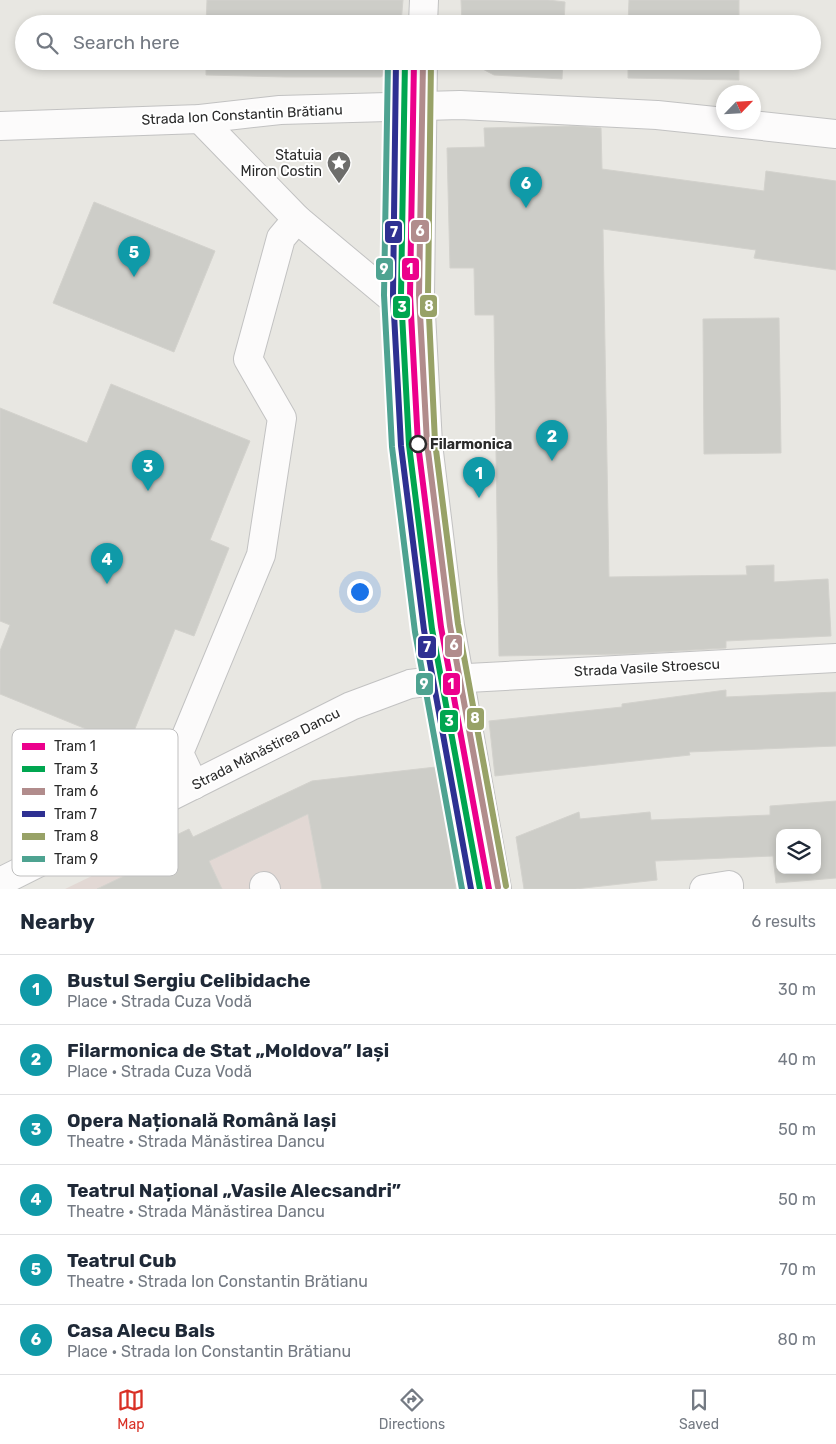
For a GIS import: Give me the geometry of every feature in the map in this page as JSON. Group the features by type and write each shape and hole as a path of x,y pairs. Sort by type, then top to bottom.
{"street":[{"path":"424,0 424,15"},
{"path":"423,70 420,295 428,444 450,626 497,889"},
{"name":"Strada Ion Constantin Brătianu","path":"0,126 200,119 280,110 460,105 628,114 716,121"},
{"path":"200,119 297,219 388,295 420,295"},
{"name":"Strada Ion Constantin Brătianu","path":"761,126 836,134"},
{"path":"194,785 179,753 261,555 282,418 248,359 281,238 297,219"},
{"name":"Strada Vasile Stroescu","path":"459,678 836,658"},
{"name":"Strada Mănăstirea Dancu","path":"178,793 351,706 410,684 459,678"},
{"name":"Strada Mănăstirea Dancu","path":"0,882 12,876"},
{"path":"704,889 729,885 729,889"}],"shaded area":[{"path":"436,767 456,889 65,889 92,876 178,876 178,834 189,829 193,837 312,781"}],"building":[{"path":"207,0 403,0 402,15 206,15"},
{"path":"461,0 548,0 565,2 564,15 462,15"},
{"path":"629,0 739,0 739,15 628,15"},
{"path":"206,70 391,70 381,77 206,75"},
{"path":"485,70 562,70 562,79 494,75"},
{"path":"628,70 739,70 739,80 628,78"},
{"path":"574,126 601,128 602,169 764,191 766,171 836,181 836,270 754,258 756,250 603,229 609,577 747,575 746,566 774,565 774,582 828,579 831,636 726,641 726,648 625,654 499,656 494,315 475,315 474,268 450,268 447,148 485,147 484,128"},
{"path":"94,202 215,251 174,352 53,303"},
{"path":"779,318 781,453 704,454 703,319"},
{"path":"111,384 250,441 210,540 229,548 194,636 175,629 135,729 86,729 0,694 0,651 10,625 0,621 0,408 87,443"},
{"path":"726,690 726,697 836,692 836,746 689,752 690,755 495,776 489,721 622,707 622,704"},
{"path":"436,767 456,889 322,889 308,814 209,861 222,889 97,889 124,876 178,876 178,834 189,829 193,837 312,781"},
{"path":"836,801 836,878 776,883 773,856 655,861 657,880 575,889 524,889 516,837 579,812 580,819 650,812 651,820 770,815 770,806"}],"tram line":[{"name":"9","path":"388,70 384,295 392,447 415,632 462,889"},
{"name":"7","path":"396,70 393,295 401,446 424,630 471,889"},
{"name":"3","path":"405,70 401,295 409,445 432,629 480,889"},
{"name":"1","path":"414,70 410,295 418,444 441,627 489,889"},
{"name":"6","path":"423,70 419,295 427,443 450,626 498,887"},
{"name":"8","path":"431,70 428,295 435,442 458,624 506,886"}],"place":[{"name":"Statuia Miron Costin","path":"339,184"},
{"name":"Casa Alecu Bals","path":"526,208"},
{"name":"Teatrul Cub","path":"134,277"},
{"name":"Filarmonica","path":"418,444"},
{"name":"Filarmonica de Stat „Moldova” Iași","path":"552,461"},
{"name":"Opera Națională Română Iași","path":"148,491"},
{"name":"Bustul Sergiu Celibidache","path":"479,498"},
{"name":"Teatrul Național „Vasile Alecsandri”","path":"107,584"}]}
